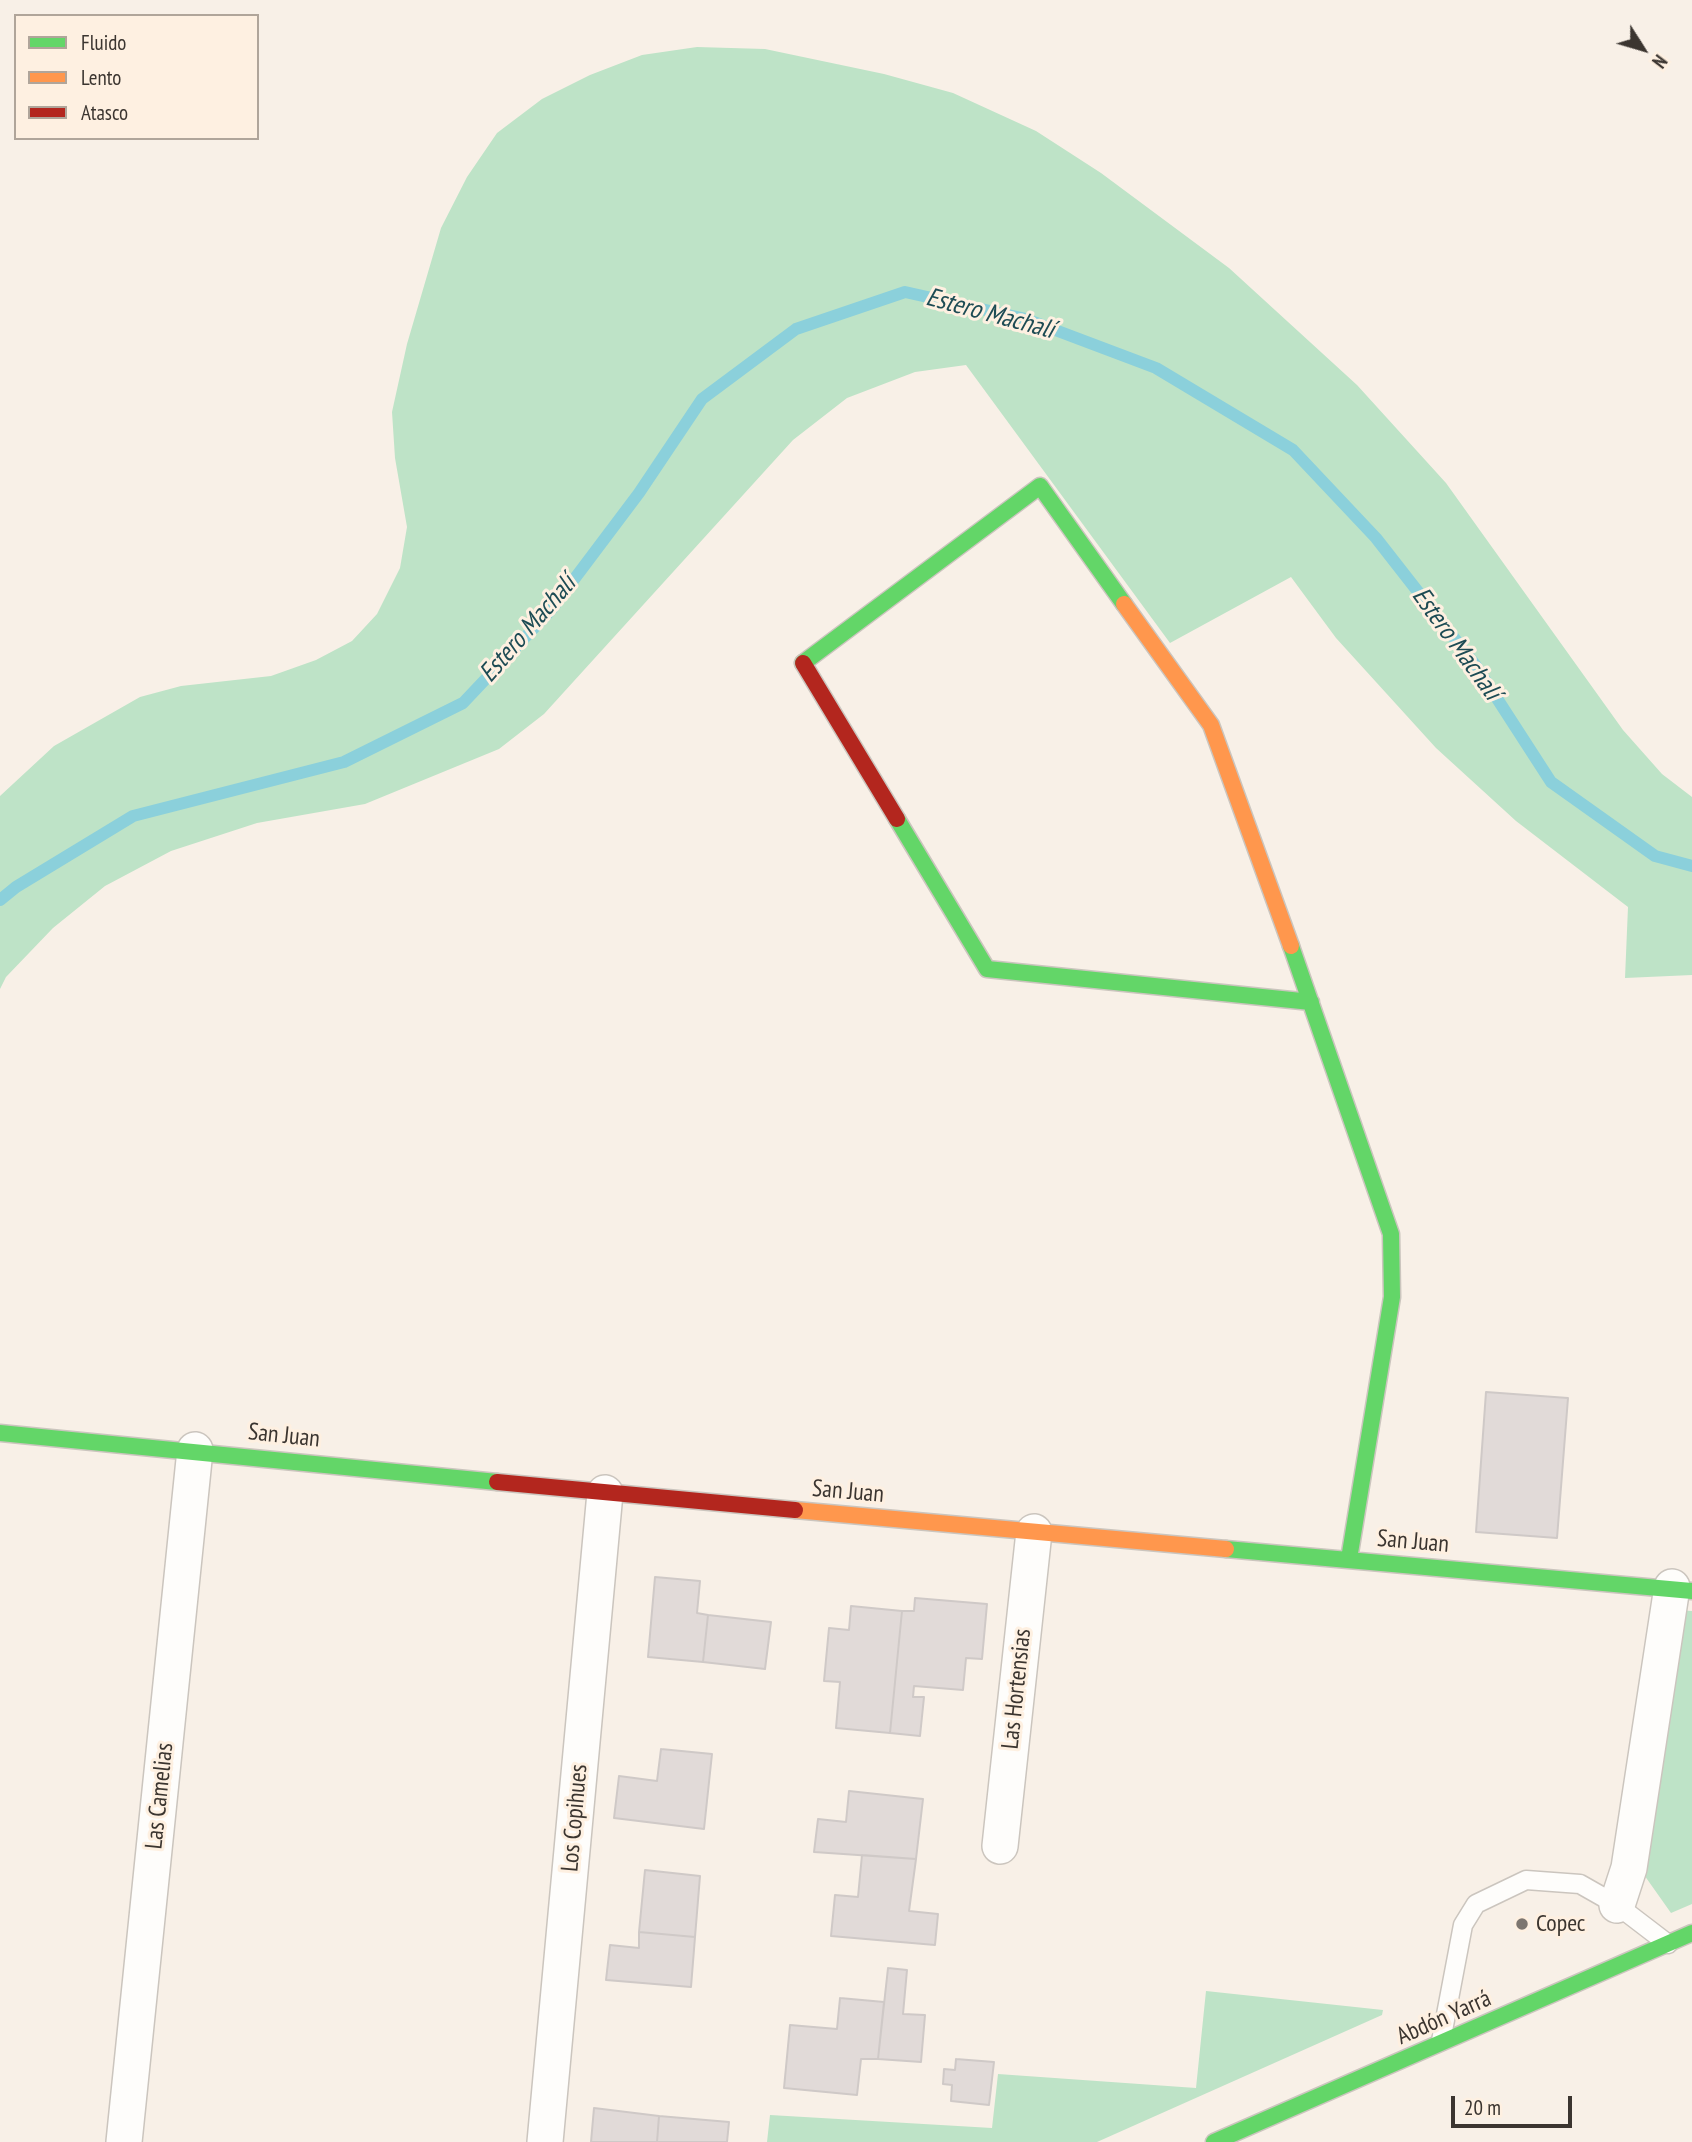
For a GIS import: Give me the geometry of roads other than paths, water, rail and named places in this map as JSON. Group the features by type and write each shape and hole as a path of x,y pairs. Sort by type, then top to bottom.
{"main road":[{"path":"1311,1002 987,969 803,663 1040,486 1211,725 1311,1002 1391,1234 1392,1297 1349,1559"},
{"name":"San Juan","path":"0,1433 195,1450 605,1493 1682,1589"},
{"name":"Abdón Yarrá","path":"1214,2142 1692,1933"}],"street":[{"name":"Las Camelias","path":"124,2142 195,1450"},
{"name":"Los Copihues","path":"545,2142 605,1493"},
{"name":"Las Hortensias","path":"1000,1846 1034,1532"},
{"path":"1617,1905 1629,1868 1682,1589"}],"lane":[{"path":"1440,2045 1458,1939 1476,1904 1526,1880 1580,1884 1617,1905 1668,1944"}],"waterway":[{"name":"Estero Machalí","path":"0,900 16,887 133,816 344,762 463,703 551,610 639,493 702,399 796,329 905,292 1026,319 1156,368 1293,450 1376,538 1476,666 1551,782 1655,856 1692,866"}],"place":[{"name":"Copec","path":"1522,1924"}]}
